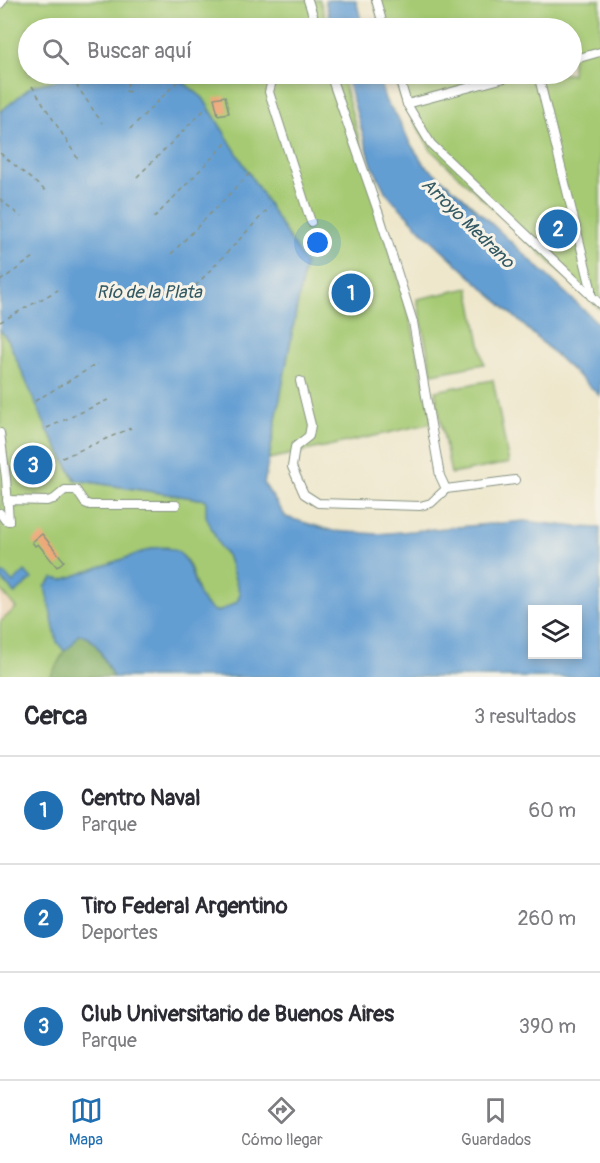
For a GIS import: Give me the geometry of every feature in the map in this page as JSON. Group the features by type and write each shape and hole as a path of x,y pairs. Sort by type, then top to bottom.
{"lane":[{"path":"0,4 3,0"},
{"path":"308,0 314,18"},
{"path":"376,0 381,18"},
{"path":"582,57 600,52"},
{"path":"270,84 269,92 311,222"},
{"path":"333,84 380,217 413,322 440,476 446,489"},
{"path":"401,84 407,104 431,144 600,304"},
{"path":"407,104 482,84"},
{"path":"540,84 591,296"},
{"path":"300,381 311,425 309,436 295,447 292,467 304,494 318,503 420,506 431,503 446,489 515,480"},
{"path":"0,433 9,521 5,520 0,513"},
{"path":"7,501 47,501 54,499 65,490 76,490 85,503 90,505 176,505"}],"path":[{"path":"76,84 102,123"},
{"path":"128,84 126,91 130,92"},
{"path":"130,129 174,84"},
{"path":"32,86 78,159"},
{"path":"136,177 208,106"},
{"path":"154,218 229,140"},
{"path":"0,153 47,192"},
{"path":"171,254 250,173"},
{"path":"0,199 21,217"},
{"path":"183,299 270,207"},
{"path":"0,281 33,257"},
{"path":"0,322 58,290"},
{"path":"35,401 97,364"},
{"path":"46,429 110,399"},
{"path":"62,458 131,428"}],"shaded area":[{"path":"0,589 16,608 0,622"}],"green space":[{"path":"0,0 320,0 325,18 18,18 18,84 41,84 32,86 0,112"},
{"path":"374,0 600,0 600,309 431,150 402,100 398,84 582,84 582,18 379,18"},
{"path":"186,84 344,84 411,323 433,423 269,459 305,264 203,98"},
{"path":"469,288 484,364 432,374 417,299"},
{"path":"0,330 8,340 47,429 75,480 206,500 221,549 227,555 240,594 237,602 218,612 209,608 199,595 189,564 184,557 167,547 154,548 63,580 52,579 45,587 113,677 0,677 0,622 16,608 0,589"},
{"path":"493,380 509,463 451,474 435,391"},
{"path":"79,633 94,641 113,677 50,677"}],"water":[{"path":"325,0 356,0 360,18 330,18"},
{"name":"Río de la Plata","path":"41,84 186,84 203,98 305,264 264,484 286,517 333,531 378,534 524,521 600,528 600,677 113,677 100,651 86,636 79,634 72,645 64,651 57,642 45,587 53,578 63,580 154,548 170,549 180,554 187,563 200,597 207,606 218,612 237,602 240,594 227,555 221,549 206,516 206,500 76,480 47,429 8,340 0,330 0,112 32,86"},
{"name":"Arroyo Medrano","path":"348,84 380,84 386,102 397,116 410,143 424,164 463,197 600,325 600,396 424,233 386,193 372,165"},
{"path":"25,571 32,579 15,594 0,577 4,573 13,583"}],"building":[{"path":"225,96 229,113 218,115 214,98"},
{"path":"42,534 64,561 57,567 38,544 35,546 32,542"}],"place":[{"name":"Tiro Federal Argentino","path":"558,229"},
{"name":"Centro Naval","path":"351,293"},
{"name":"Club Universitario de Buenos Aires","path":"33,465"}]}
